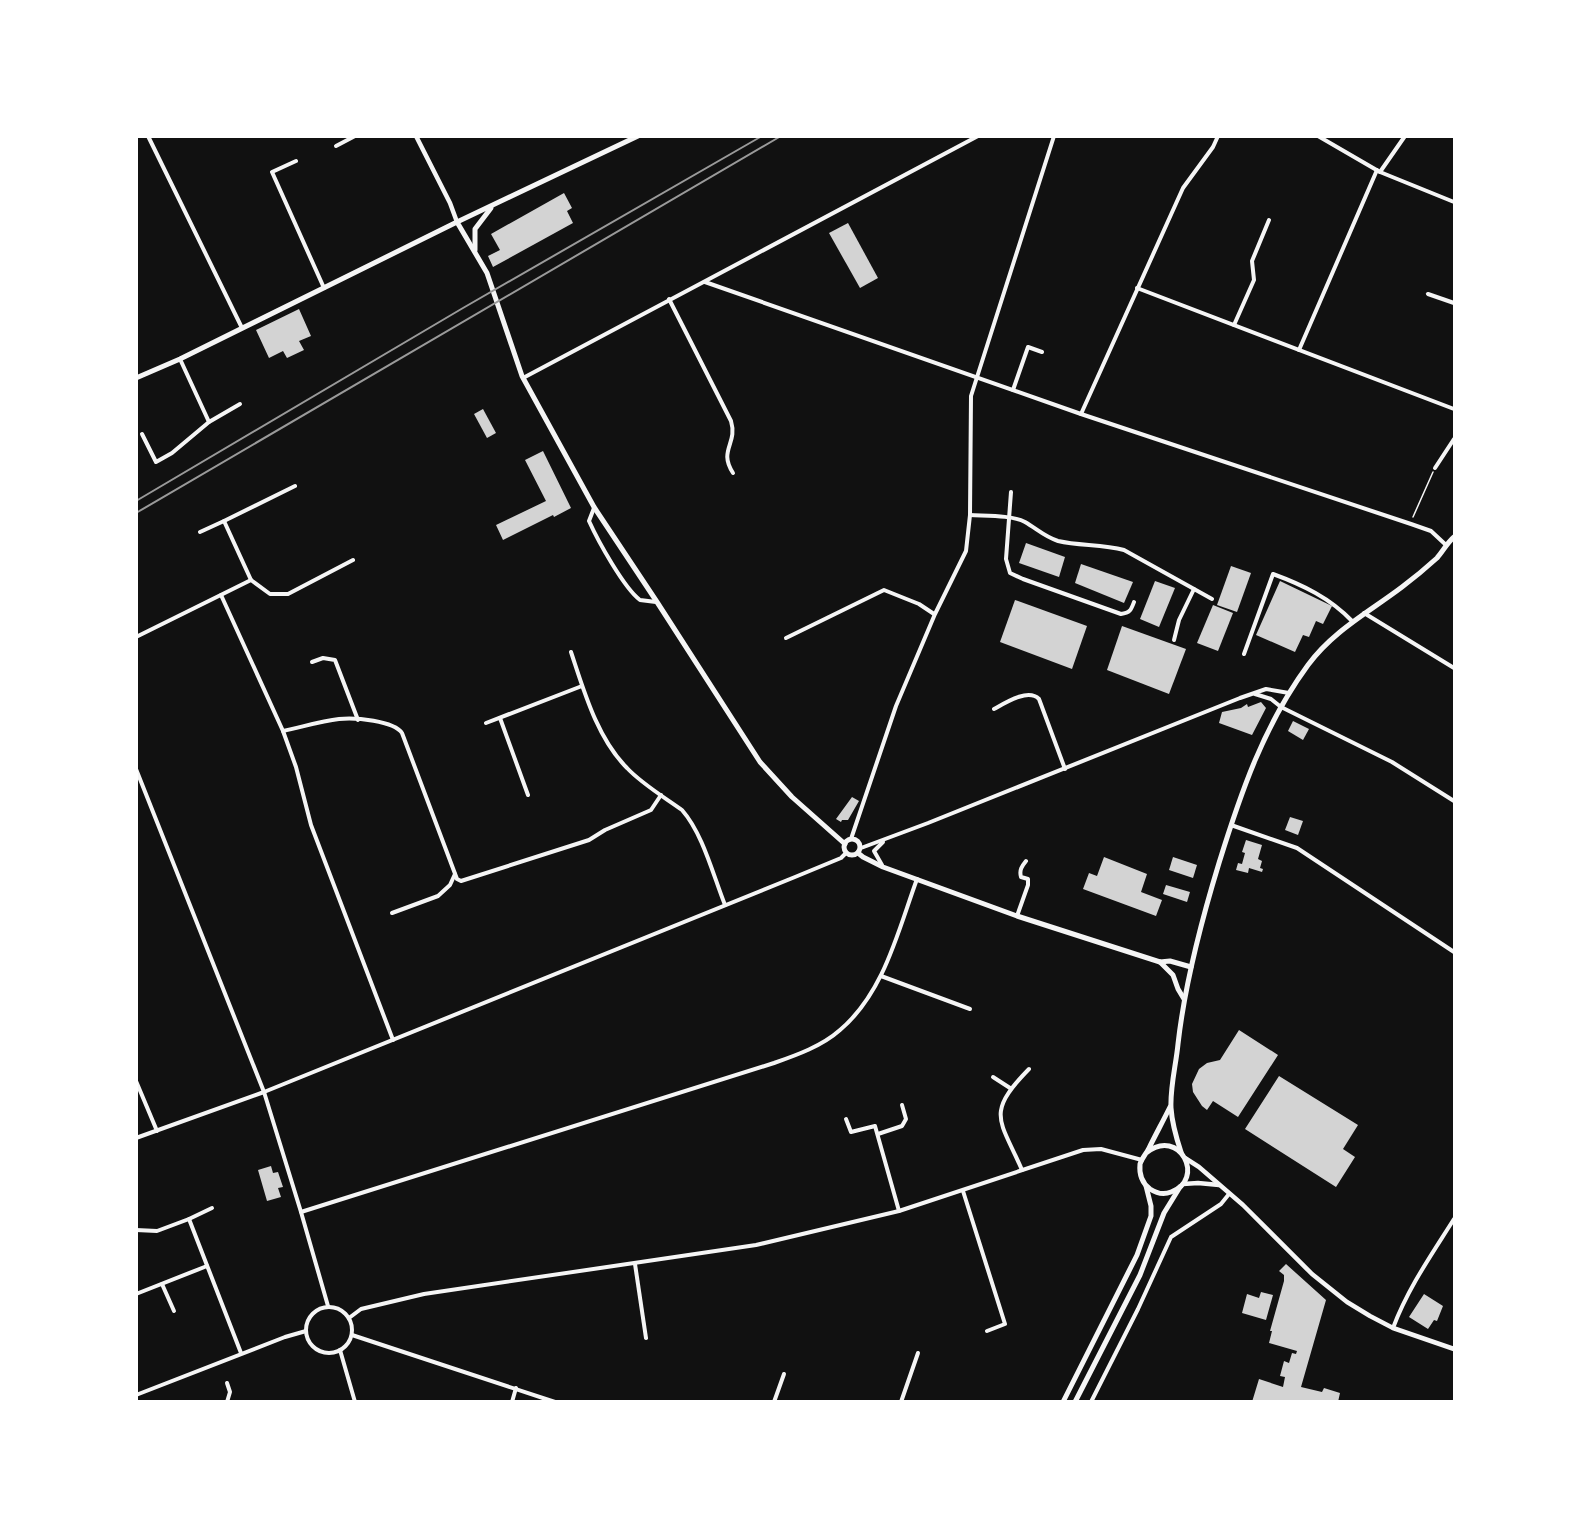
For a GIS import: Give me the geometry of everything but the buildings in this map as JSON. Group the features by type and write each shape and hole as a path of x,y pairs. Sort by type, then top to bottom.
{"main road":[{"path":"136,378 180,359 457,222 638,136"},
{"path":"475,251 475,229 492,206"},
{"path":"457,222 487,273 523,378 594,507 760,762 792,797 845,844"},
{"path":"1075,1401 1140,1275 1164,1213 1182,1186 1188,1171 1174,1130 1171,1106 1184,999 1231,825 1249,772 1281,706 1321,649 1352,621 1403,586 1437,557 1455,537"},
{"path":"860,850 851,856 846,853 845,844 851,839 858,841 860,850 883,867 1017,916 1160,962 1170,961 1191,967"},
{"path":"1160,962 1173,975 1184,999"},
{"path":"1063,1401 1137,1255 1151,1216 1146,1186 1140,1173 1142,1160 1171,1106"},
{"path":"1146,1153 1152,1148 1167,1145 1181,1152"},
{"path":"1146,1186 1152,1191 1167,1194 1182,1186"}],"street":[{"path":"148,136 242,328"},
{"path":"336,146 355,136"},
{"path":"416,136 450,203 457,222"},
{"path":"523,378 978,136"},
{"path":"851,839 896,706 935,614 966,552 970,515 971,396 1054,136"},
{"path":"1081,414 1184,188 1213,147 1218,136"},
{"path":"1318,136 1378,171 1455,202"},
{"path":"1299,350 1378,171 1405,136"},
{"path":"296,161 272,172 324,288"},
{"path":"1234,325 1254,280 1252,261 1269,219"},
{"path":"705,282 1081,414 1431,531 1446,545"},
{"path":"1137,288 1455,409"},
{"path":"1428,294 1455,303"},
{"path":"669,299 731,421 734,430 726,453 726,462 733,472"},
{"path":"1013,390 1028,347 1042,352"},
{"path":"180,359 209,422"},
{"path":"142,434 156,462 172,453 209,422 240,404"},
{"path":"1435,468 1455,439"},
{"path":"200,532 295,486"},
{"path":"1011,492 1006,559 1010,573 1120,614 1126,614 1131,610 1134,602"},
{"path":"594,507 589,521 592,528 629,588 640,600 657,602"},
{"path":"970,515 996,516 1024,521 1037,531 1059,541 1111,546 1124,550 1212,599"},
{"path":"224,521 251,580 270,594 288,594 353,560"},
{"path":"1244,654 1273,574 1322,595 1338,606 1352,621"},
{"path":"136,637 251,580"},
{"path":"1174,640 1179,620 1194,589"},
{"path":"786,638 884,590 919,604 935,614"},
{"path":"222,595 283,731 296,767 311,825 393,1040"},
{"path":"1364,613 1455,668"},
{"path":"571,652 582,686 604,737 626,768 682,810 689,818 696,830 725,905"},
{"path":"312,662 323,658 335,660 358,720"},
{"path":"486,723 582,686"},
{"path":"860,850 1255,693 1266,689 1289,693"},
{"path":"1255,693 1271,699 1392,762 1455,801"},
{"path":"994,710 1010,701 1030,694 1035,695 1039,699 1065,769"},
{"path":"500,718 528,795"},
{"path":"283,731 332,720 358,720 398,727 457,879 464,882 588,840 651,810 661,795"},
{"path":"136,769 264,1092 328,1306"},
{"path":"1231,825 1297,848 1455,952"},
{"path":"883,867 874,850 886,839"},
{"path":"136,1138 264,1092 841,858 846,853"},
{"path":"1017,916 1029,885 1028,879 1021,877 1020,873 1026,861"},
{"path":"392,913 438,896 450,885 455,874"},
{"path":"301,1212 795,1056 839,1032 864,1005 881,976 917,879"},
{"path":"881,976 970,1009"},
{"path":"1022,1170 1002,1128 1000,1105 1010,1088 1029,1069"},
{"path":"993,1077 1010,1088"},
{"path":"136,1081 157,1131"},
{"path":"878,1134 902,1126 906,1119 902,1106"},
{"path":"846,1119 851,1132 874,1126 899,1211"},
{"path":"349,1318 361,1309 424,1294 756,1245 899,1211 1083,1150 1101,1149 1142,1160"},
{"path":"1185,1158 1199,1167 1252,1214 1312,1274 1341,1297 1394,1328 1416,1338 1455,1349"},
{"path":"1182,1186 1198,1183 1219,1185"},
{"path":"963,1191 1005,1324 987,1331"},
{"path":"1090,1401 1138,1309 1171,1237 1221,1204 1229,1194"},
{"path":"136,1230 157,1230 212,1208"},
{"path":"189,1219 241,1353"},
{"path":"1394,1328 1412,1285 1455,1219"},
{"path":"635,1264 646,1338"},
{"path":"136,1294 207,1266"},
{"path":"162,1284 174,1311"},
{"path":"328,1306 340,1309 349,1318 352,1335 345,1346 339,1350 325,1352 318,1350 308,1338 306,1331 310,1317 328,1306"},
{"path":"136,1395 285,1336 306,1331"},
{"path":"352,1335 555,1401"},
{"path":"339,1350 355,1401"},
{"path":"901,1401 918,1353"},
{"path":"774,1401 784,1374"},
{"path":"227,1383 230,1392 227,1401"},
{"path":"512,1401 516,1388"}],"path":[{"path":"1411,524 1435,468"}],"railway":[{"path":"136,501 463,308 762,136"},
{"path":"136,513 781,136"}]}
